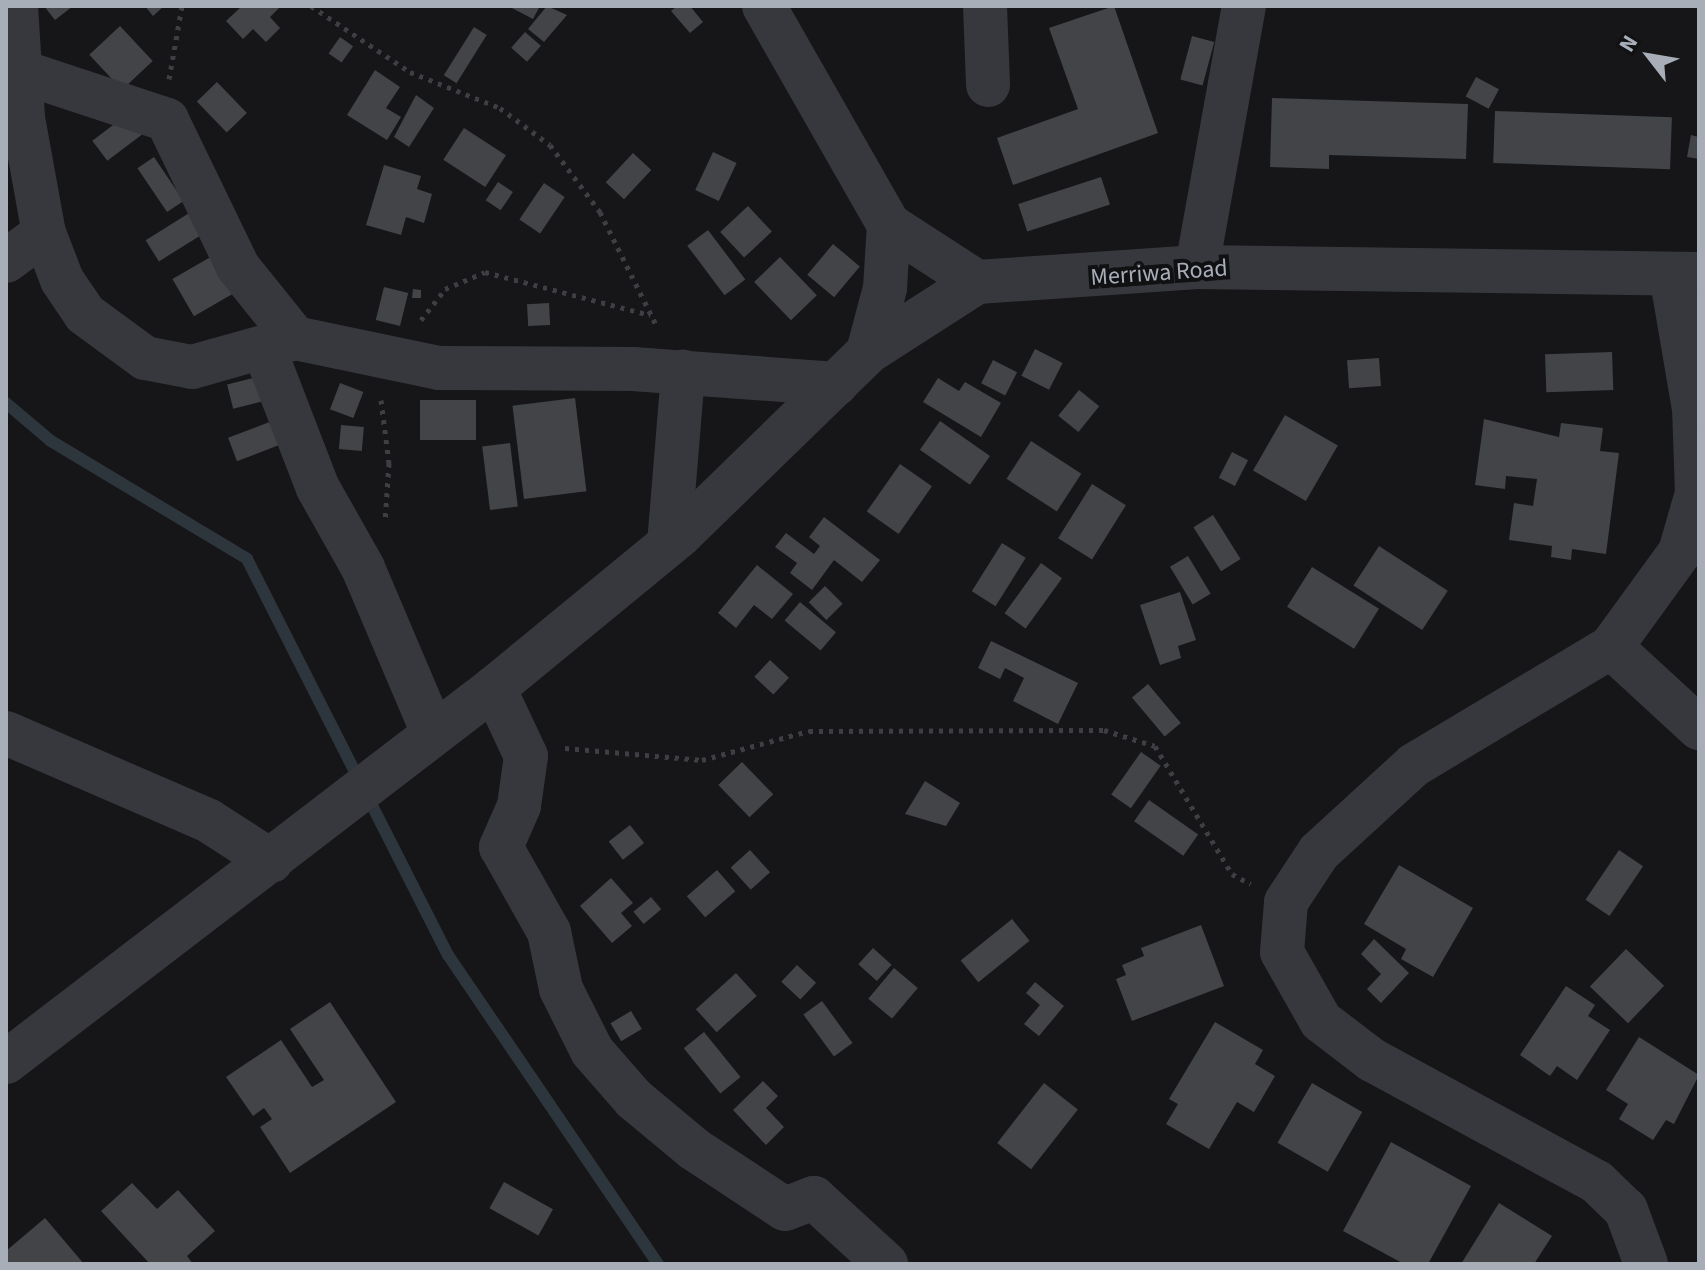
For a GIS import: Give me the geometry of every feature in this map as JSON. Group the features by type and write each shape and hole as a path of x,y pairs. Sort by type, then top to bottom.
{"street":[{"path":"16,6 19,71 44,233 62,280 85,314 145,358 192,367 280,344 386,361 683,372 836,384"},
{"path":"6,1062 494,688 669,544 868,352 977,282 889,225 764,6"},
{"path":"985,6 988,85"},
{"path":"1197,267 1244,6"},
{"path":"19,71 161,115 280,344 318,488 363,568 430,735"},
{"path":"868,352 885,288 889,225"},
{"path":"6,261 44,233"},
{"name":"Merriwa Road","path":"977,282 1197,267 1685,274"},
{"path":"1646,1264 1626,1210 1597,1182 1372,1060 1321,1021 1282,952 1286,902 1319,852 1414,765 1611,647 1680,552 1698,492 1685,274"},
{"path":"669,544 683,372"},
{"path":"1611,647 1699,728"},
{"path":"494,688 524,746 523,787 501,847 549,932 561,989 592,1051 634,1099 694,1149 785,1209 814,1198 886,1264"},
{"path":"6,733 209,821 286,849"}],"path":[{"path":"161,115 182,6"},
{"path":"311,6 405,70 500,108 550,145 600,212 683,372"},
{"path":"382,538 389,463 386,361 434,300 485,272 651,315"},
{"path":"524,746 702,760 809,731 1104,730 1155,746 1232,874 1286,902"}],"building":[{"path":"44,6 73,6 55,20"},
{"path":"145,6 164,6 153,16"},
{"path":"242,6 281,6 270,17 280,28 266,42 253,29 243,39 226,21"},
{"path":"508,6 540,6 533,19"},
{"path":"547,6 567,15 544,42 528,29"},
{"path":"677,6 690,6 703,22 690,33 671,11"},
{"path":"1114,6 1158,133 1013,185 997,138 1078,109 1049,28"},
{"path":"120,26 153,61 122,90 89,55"},
{"path":"474,27 487,35 457,83 444,75"},
{"path":"525,32 541,46 527,62 511,48"},
{"path":"1192,36 1214,42 1203,85 1180,79"},
{"path":"340,37 353,46 342,63 329,53"},
{"path":"375,70 400,87 386,108 401,117 387,140 347,115"},
{"path":"1476,77 1499,89 1489,109 1466,96"},
{"path":"217,82 247,113 227,132 197,101"},
{"path":"416,95 434,108 409,147 394,137"},
{"path":"1272,98 1468,104 1466,159 1329,155 1329,169 1270,167"},
{"path":"137,107 152,127 107,161 92,141"},
{"path":"1495,111 1672,117 1670,169 1493,163"},
{"path":"464,128 506,155 485,187 443,160"},
{"path":"1691,135 1699,137 1699,159 1687,157"},
{"path":"713,152 737,163 719,201 695,190"},
{"path":"633,153 651,170 624,199 606,182"},
{"path":"154,157 184,201 167,212 137,168"},
{"path":"384,165 421,176 417,189 432,194 424,223 406,217 401,235 366,225"},
{"path":"1101,177 1110,205 1027,231 1018,204"},
{"path":"498,182 513,192 501,210 486,200"},
{"path":"544,183 565,197 540,233 519,219"},
{"path":"748,206 772,232 744,258 720,232"},
{"path":"194,210 207,231 159,261 146,240"},
{"path":"708,230 745,280 725,295 687,246"},
{"path":"833,244 860,266 834,297 807,275"},
{"path":"214,255 236,292 194,316 172,279"},
{"path":"780,257 817,295 791,320 754,282"},
{"path":"384,287 408,293 400,326 376,320"},
{"path":"413,289 421,290 421,298 412,298"},
{"path":"549,303 550,325 528,326 527,304"},
{"path":"1035,349 1063,363 1049,390 1021,376"},
{"path":"1612,352 1613,390 1546,392 1545,354"},
{"path":"1379,358 1381,386 1349,388 1347,360"},
{"path":"993,360 1017,372 1005,395 981,383"},
{"path":"265,375 271,399 233,409 227,384"},
{"path":"938,378 959,391 965,382 1001,403 981,437 923,402"},
{"path":"340,383 363,392 353,418 330,409"},
{"path":"1079,390 1099,406 1078,432 1058,416"},
{"path":"575,398 586,491 524,499 512,406"},
{"path":"420,400 476,400 476,440 420,440"},
{"path":"1285,415 1338,446 1306,501 1253,470"},
{"path":"285,416 294,439 237,461 228,438"},
{"path":"1484,419 1559,437 1561,423 1603,428 1600,451 1619,453 1606,554 1572,549 1571,560 1551,557 1552,546 1509,540 1514,503 1533,506 1537,479 1506,476 1505,489 1475,485"},
{"path":"940,421 990,456 970,485 920,450"},
{"path":"341,425 364,427 362,451 339,449"},
{"path":"1031,441 1081,474 1057,511 1006,479"},
{"path":"510,443 518,507 490,510 482,446"},
{"path":"1232,452 1248,460 1235,486 1219,478"},
{"path":"900,464 932,486 899,534 867,512"},
{"path":"1092,484 1126,505 1092,559 1058,538"},
{"path":"1213,515 1241,559 1221,571 1193,527"},
{"path":"824,517 880,560 862,582 834,560 812,590 790,573 797,563 775,547 786,533 814,554 820,546 809,537"},
{"path":"1002,543 1026,558 996,606 972,591"},
{"path":"1379,546 1448,591 1422,630 1353,585"},
{"path":"1188,556 1211,594 1193,605 1170,567"},
{"path":"1041,563 1062,578 1026,628 1005,613"},
{"path":"757,565 793,594 772,619 754,605 736,628 718,613"},
{"path":"1312,567 1379,609 1354,649 1287,607"},
{"path":"825,586 843,604 826,620 809,602"},
{"path":"1180,592 1196,640 1178,646 1181,658 1160,665 1140,605"},
{"path":"800,602 836,632 821,651 785,620"},
{"path":"991,641 1078,683 1058,724 1013,701 1024,678 1005,668 1000,679 978,668"},
{"path":"770,660 789,678 773,695 754,677"},
{"path":"1148,684 1181,723 1165,737 1132,697"},
{"path":"1141,752 1161,766 1131,808 1111,795"},
{"path":"742,762 773,794 750,817 718,785"},
{"path":"925,781 960,803 946,826 905,814"},
{"path":"1149,800 1198,834 1183,856 1134,821"},
{"path":"630,825 644,843 623,860 609,842"},
{"path":"750,850 770,872 751,890 731,867"},
{"path":"1619,850 1643,866 1609,916 1585,900"},
{"path":"1399,865 1473,908 1433,977 1401,959 1406,949 1364,924"},
{"path":"717,870 735,891 705,917 687,896"},
{"path":"611,878 633,903 621,913 632,926 612,943 580,906"},
{"path":"651,897 661,909 644,924 633,912"},
{"path":"1012,919 1030,941 978,982 961,961"},
{"path":"1201,925 1224,986 1132,1021 1116,979 1126,975 1122,965 1144,956 1141,948"},
{"path":"1374,939 1409,973 1381,1003 1367,989 1381,974 1361,954"},
{"path":"873,948 892,965 877,981 858,964"},
{"path":"1626,949 1664,986 1628,1023 1590,986"},
{"path":"797,965 816,983 800,1000 781,982"},
{"path":"894,968 918,988 892,1019 868,999"},
{"path":"736,973 757,996 717,1032 696,1009"},
{"path":"1035,982 1064,1006 1039,1036 1024,1024 1040,1005 1026,993"},
{"path":"1566,986 1595,1005 1588,1016 1610,1030 1577,1080 1557,1066 1550,1076 1520,1055"},
{"path":"822,1001 853,1043 834,1057 803,1015"},
{"path":"330,1002 396,1102 290,1173 260,1127 272,1119 264,1108 253,1116 226,1077 281,1040 312,1087 324,1080 290,1029"},
{"path":"631,1011 642,1029 621,1041 610,1023"},
{"path":"1215,1022 1263,1050 1255,1064 1275,1076 1254,1112 1237,1102 1209,1149 1166,1124 1178,1104 1169,1099"},
{"path":"704,1032 741,1077 720,1093 684,1048"},
{"path":"1639,1037 1699,1075 1674,1124 1666,1120 1653,1140 1619,1119 1628,1104 1606,1090"},
{"path":"763,1081 778,1096 766,1108 784,1127 766,1145 733,1110"},
{"path":"1044,1083 1078,1109 1031,1169 997,1143"},
{"path":"1312,1083 1362,1112 1328,1172 1278,1143"},
{"path":"1391,1142 1471,1186 1428,1264 1404,1264 1343,1231"},
{"path":"504,1182 553,1209 538,1235 489,1208"},
{"path":"132,1183 157,1209 178,1190 215,1231 187,1256 193,1264 150,1264 101,1211"},
{"path":"1499,1203 1552,1236 1534,1264 1461,1264"},
{"path":"45,1218 84,1264 6,1264 6,1251"}],"waterway":[{"path":"6,403 51,441 247,559 448,955 658,1264"}]}
